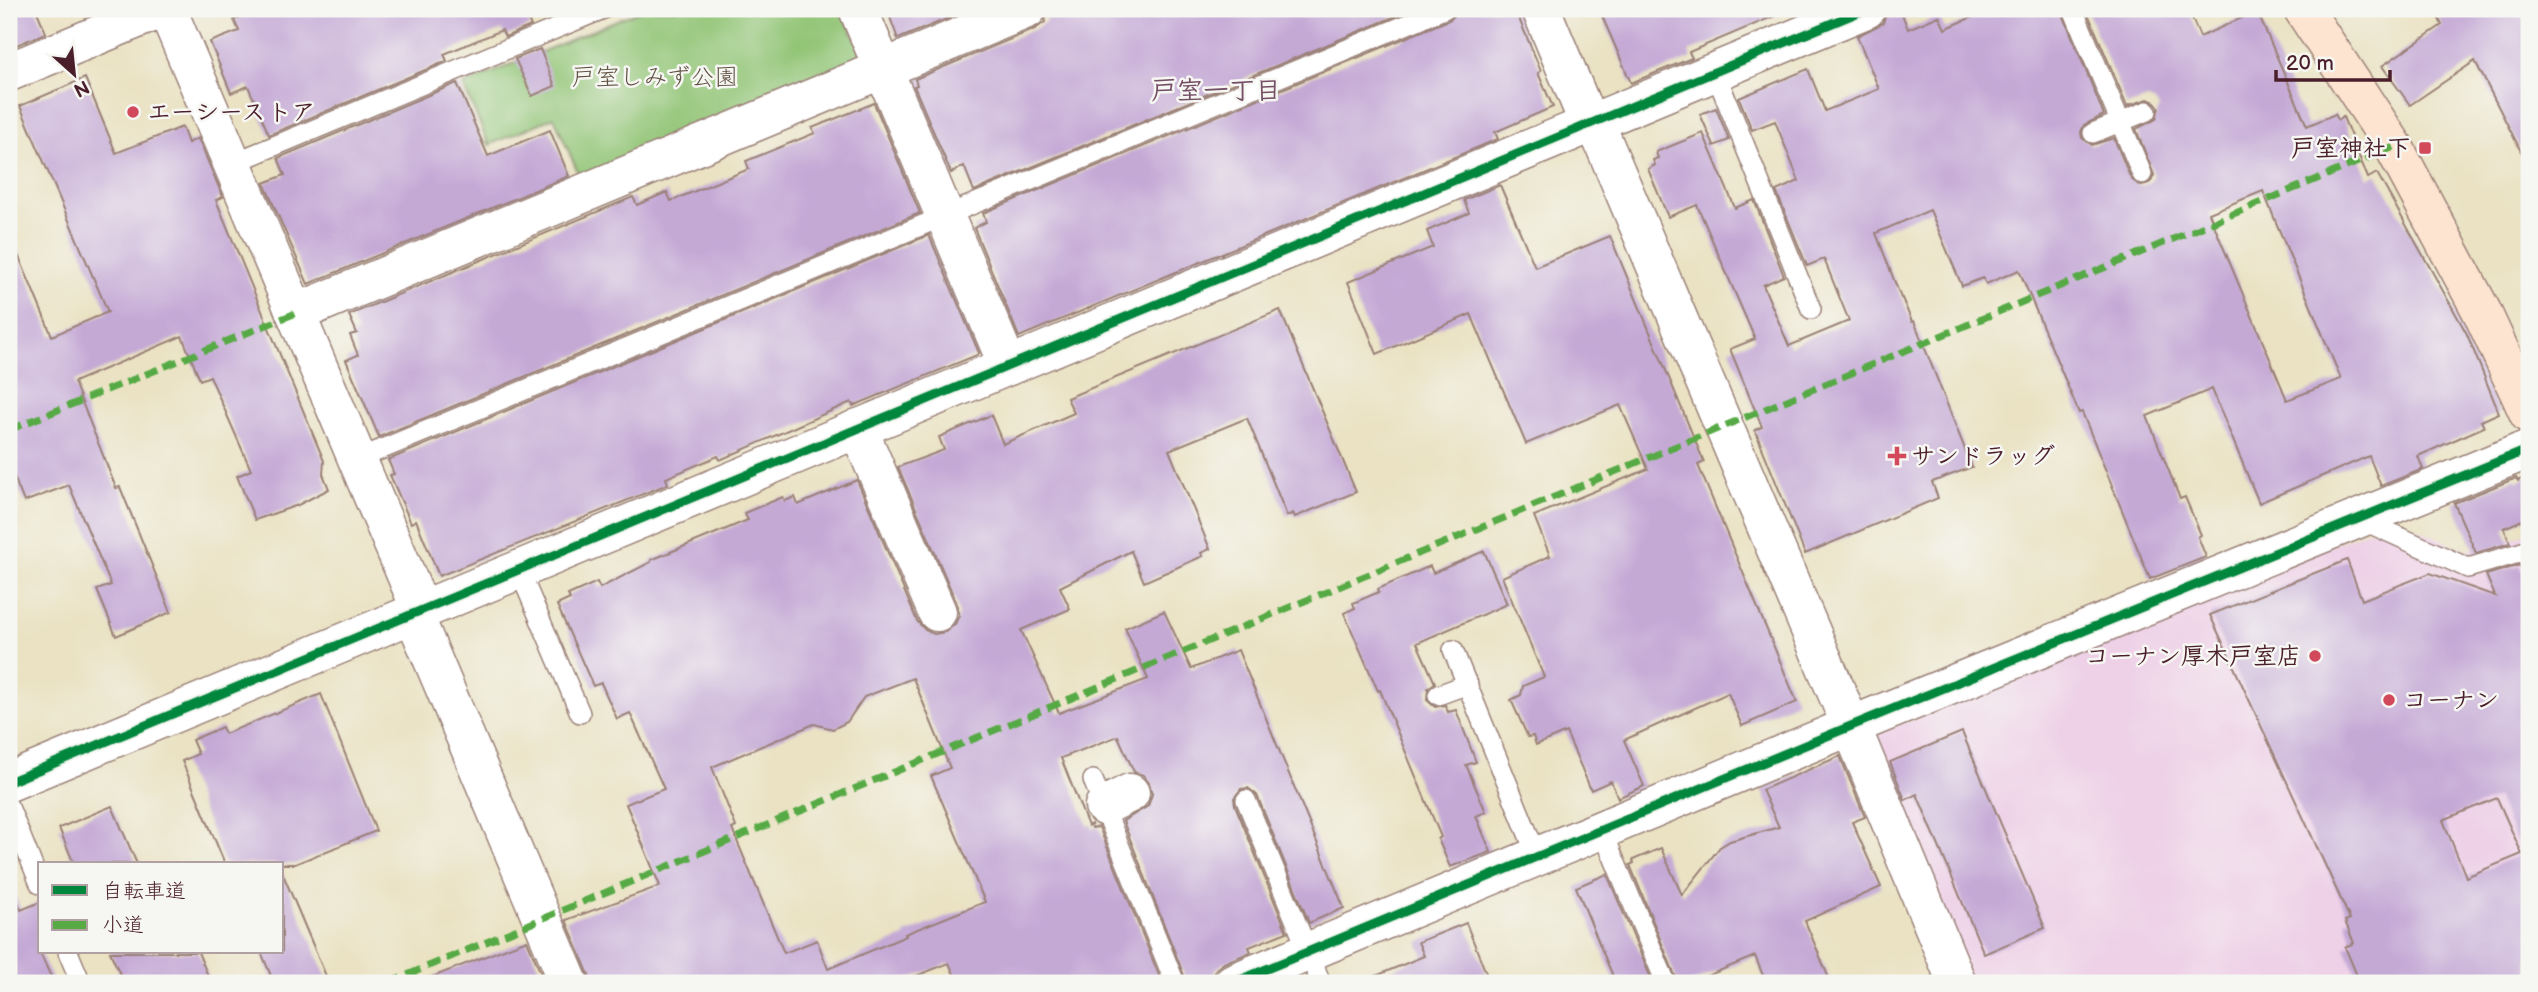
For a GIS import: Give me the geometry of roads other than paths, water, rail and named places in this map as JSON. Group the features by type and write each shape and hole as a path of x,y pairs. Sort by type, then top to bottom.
{"street":[{"path":"9,72 161,9"},
{"path":"167,9 415,596 419,627 569,983"},
{"path":"858,9 1008,366"},
{"path":"296,313 1027,9"},
{"path":"1541,9 1589,124 1599,132 1957,983"},
{"path":"9,782 1866,9"},
{"path":"2303,9 2394,147 2482,312 2529,414"},
{"path":"858,428 937,612"},
{"path":"1233,983 1315,968 1537,856 2529,449"}],"lane":[{"path":"231,164 603,9"},
{"path":"358,459 1444,9"},
{"path":"2073,9 2141,174"},
{"path":"1715,72 1811,309"},
{"path":"2093,133 2147,111"},
{"path":"2359,518 2468,568 2529,550"},
{"path":"519,570 580,713"},
{"path":"1453,650 1537,856"},
{"path":"1438,695 1468,684"},
{"path":"1109,793 1175,983"},
{"path":"1246,800 1315,968"},
{"path":"9,807 38,879"},
{"path":"1602,830 1666,983"},
{"path":"69,954 81,983"}],"place":[{"name":"エーシーストア","path":"133,112"},
{"name":"戸室神社下","path":"2425,148"},
{"name":"サンドラッグ","path":"1897,456"},
{"name":"コーナン厚木戸室店","path":"2315,656"},
{"name":"コーナン","path":"2389,700"}],"district":[{"name":"戸室一丁目","path":"1216,90"}],"park label":[{"name":"戸室しみず公園","path":"655,77"}]}
